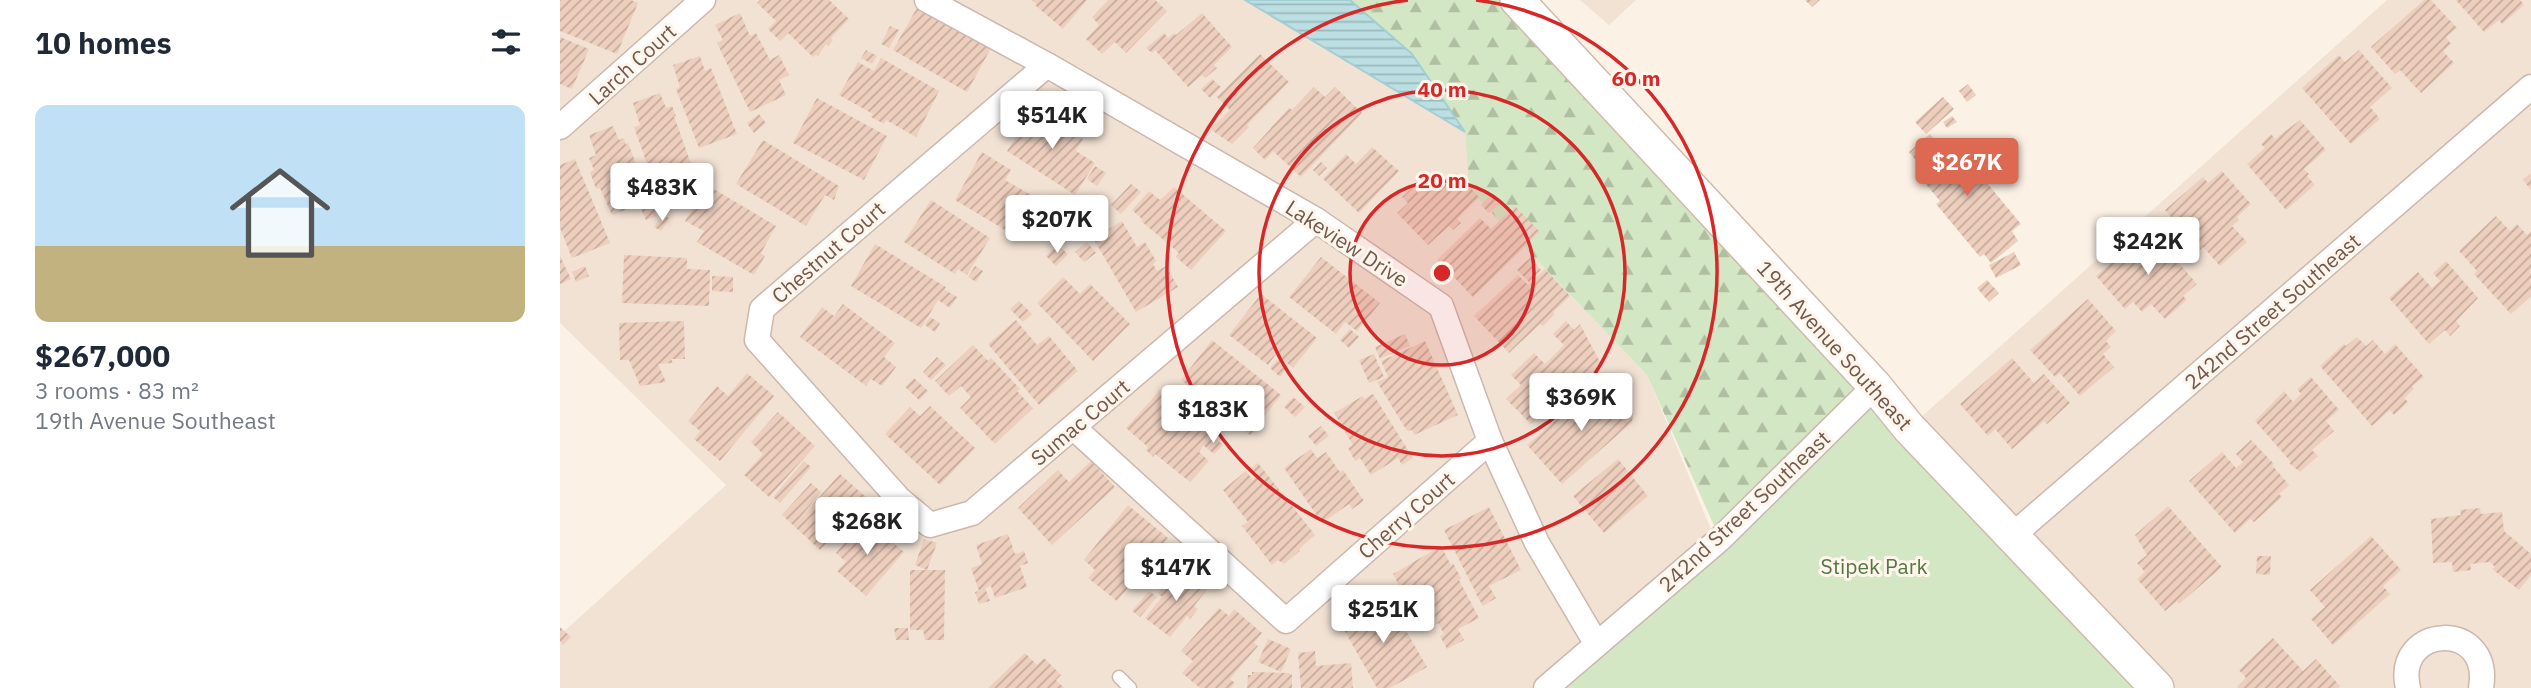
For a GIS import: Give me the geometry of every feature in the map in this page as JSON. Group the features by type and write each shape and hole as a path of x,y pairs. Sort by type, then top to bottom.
{"street":[{"name":"Larch Court","path":"560,127 703,0"},
{"name":"Lakeview Drive","path":"927,0 1316,220 1441,306 1490,441 1537,543 1596,643"},
{"name":"19th Avenue Southeast","path":"1517,0 1875,386 1909,428 2157,688"},
{"name":"Chestnut Court","path":"930,525 899,499 757,340 762,309 1046,65"},
{"name":"242nd Street Southeast","path":"2013,535 2531,87"},
{"name":"Sumac Court","path":"930,525 972,513 1316,220"},
{"name":"242nd Street Southeast","path":"1546,688 1720,539 1875,386"},
{"name":"Cherry Court","path":"1074,428 1286,621 1490,441"},
{"path":"2408,688 2407,665 2413,653 2423,643 2436,638 2449,638 2462,641 2473,649 2483,674 2481,688"}],"lane":[{"path":"1119,677 1130,688"}],"shaded area":[{"path":"560,0 1244,0 1465,132 1469,189 1647,375 1720,551 1558,688 560,688 560,635 726,485 560,323"},
{"path":"1580,0 1636,0 1609,25"},
{"path":"2387,0 2531,0 2531,688 2157,688 1909,428"}],"green space":[{"path":"1350,0 1517,0 1875,386 1720,539 1647,375 1469,189 1465,132 1412,54"},
{"name":"Stipek Park","path":"1875,386 2158,688 1559,688"}],"water":[{"path":"1245,0 1350,0 1412,54 1465,132"}],"building":[{"path":"560,0 631,0 638,3 617,54 560,31"},
{"path":"760,0 829,0 849,19 831,38 833,40 828,46 826,44 818,56 813,57 788,33 780,41 768,29 776,21 757,3"},
{"path":"1032,0 1087,0 1063,29"},
{"path":"1108,0 1155,0 1167,11 1126,53 1115,42 1102,54 1086,39 1099,25 1092,17"},
{"path":"1805,0 1820,0 1812,7"},
{"path":"2424,0 2431,0 2457,28 2446,37 2451,44 2443,51 2454,63 2421,93 2400,70 2395,74 2371,47"},
{"path":"2456,0 2520,0 2524,5 2502,24 2499,20 2484,32"},
{"path":"918,6 991,48 967,92 893,50"},
{"path":"740,13 750,36 756,33 770,60 779,55 789,75 779,80 786,95 750,112 717,43 723,40 715,25"},
{"path":"1202,13 1232,47 1214,65 1217,68 1205,78 1202,75 1188,87 1155,50 1152,53 1146,48 1164,33 1168,38 1174,33 1176,35"},
{"path":"890,26 899,30 889,48 881,44"},
{"path":"560,37 589,49 572,89 560,84"},
{"path":"866,50 877,56 872,64 861,58"},
{"path":"2359,50 2392,88 2370,107 2380,119 2351,144 2302,88 2339,55 2345,62"},
{"path":"1260,54 1289,82 1232,144 1210,129 1230,110 1217,97"},
{"path":"700,56 705,71 711,68 737,134 699,148 676,89 680,87 673,65"},
{"path":"881,58 939,91 916,137 886,120 884,124 871,117 873,114 839,95 858,62 874,71"},
{"path":"1212,79 1221,87 1210,98 1201,89"},
{"path":"1968,84 1976,95 1967,102 1959,91"},
{"path":"1314,87 1325,97 1335,87 1362,113 1301,177 1273,151 1265,160 1253,148 1289,108 1292,110"},
{"path":"660,93 666,108 672,106 695,175 656,189 634,127 640,125 633,103"},
{"path":"1943,97 1954,109 1926,134 1915,122"},
{"path":"817,98 887,136 864,180 793,143"},
{"path":"1034,108 1083,139 1076,151 1095,163 1075,195 1007,151"},
{"path":"759,114 766,123 754,133 747,123"},
{"path":"1952,116 1957,122 1947,128 1943,122"},
{"path":"2300,120 2326,150 2304,169 2315,185 2286,210 2247,164 2265,148 2261,144 2271,134 2275,139"},
{"path":"613,126 619,140 624,138 626,145 628,143 650,200 612,215 600,188 596,189 590,172 594,170 589,158 596,155 589,135"},
{"path":"1930,134 1950,158 1957,152 1952,146 1961,139 1968,146 1964,149 1985,174 1982,177 2021,224 2012,231 2018,241 1991,263 1984,254 1980,257 1936,204 1940,201 1923,181 1929,176 1909,152"},
{"path":"763,140 839,186 834,200 825,195 806,226 736,184"},
{"path":"1372,147 1399,171 1359,213 1323,179 1346,154 1356,164"},
{"path":"982,152 1011,170 1005,180 1043,202 1020,239 955,200"},
{"path":"575,159 610,243 572,258 560,228 560,165"},
{"path":"1321,162 1327,168 1319,176 1313,170"},
{"path":"1095,166 1106,173 1097,186 1087,179"},
{"path":"2222,171 2251,204 2232,226 2247,242 2220,266 2203,247 2200,250 2165,210 2203,177 2208,183"},
{"path":"1456,173 1479,197 1457,219 1461,223 1453,230 1449,226 1428,245 1397,213 1408,203 1402,197 1413,187 1418,193 1429,182 1437,190"},
{"path":"2531,173 2531,190 2523,180"},
{"path":"1131,184 1141,192 1121,214 1111,205"},
{"path":"707,185 776,226 761,253 765,256 754,275 697,242 704,231 685,221"},
{"path":"1174,187 1226,231 1191,270 1176,257 1179,253 1132,210 1149,191 1160,200"},
{"path":"665,191 673,201 662,208 655,198"},
{"path":"1490,196 1499,204 1489,213 1481,205"},
{"path":"931,200 990,238 967,275 958,269 955,274 904,242"},
{"path":"652,204 657,216 646,220 641,209"},
{"path":"1515,206 1540,232 1473,297 1437,260 1480,218 1491,229"},
{"path":"663,214 669,218 661,231 654,227"},
{"path":"2496,216 2510,231 2517,224 2527,235 2531,231 2531,296 2511,314 2474,274 2477,271 2459,251"},
{"path":"1122,221 1137,247 1145,242 1156,261 1153,264 1157,271 1166,266 1178,287 1136,312 1093,238"},
{"path":"2149,229 2197,284 2183,296 2187,300 2165,319 2151,304 2142,312 2133,302 2125,309 2096,276"},
{"path":"1087,242 1096,253 1084,262 1075,252"},
{"path":"875,244 946,287 941,296 945,290 957,297 950,308 938,300 921,328 851,286"},
{"path":"1057,245 1068,254 1056,266 1046,256"},
{"path":"2014,252 2021,265 1996,278 1989,265"},
{"path":"624,255 687,258 687,269 710,270 709,306 622,303"},
{"path":"560,256 571,279 560,284"},
{"path":"1321,257 1380,303 1357,331 1345,322 1336,334 1289,297"},
{"path":"1530,258 1541,270 1529,282 1517,270"},
{"path":"2446,261 2478,298 2456,321 2460,326 2450,336 2445,330 2429,344 2389,298 2418,272 2432,288 2440,281 2433,273"},
{"path":"585,266 589,276 576,282 572,272"},
{"path":"975,266 983,271 976,282 968,277"},
{"path":"1545,269 1570,296 1543,326 1540,324 1509,353 1474,316 1518,275 1528,285"},
{"path":"712,276 733,277 733,292 712,291"},
{"path":"1063,277 1080,294 1090,284 1130,324 1093,361 1037,303"},
{"path":"1987,280 1999,293 1989,302 1977,288"},
{"path":"1261,294 1317,338 1293,368 1276,354 1268,365 1229,335"},
{"path":"2088,299 2116,331 2106,341 2111,347 2103,354 2114,367 2080,396 2060,373 2055,377 2030,350"},
{"path":"1019,301 1032,314 1023,322 1010,309"},
{"path":"843,304 895,343 884,357 896,367 882,386 871,379 866,386 800,337 822,307 834,316"},
{"path":"930,317 940,323 935,332 925,325"},
{"path":"1016,320 1037,345 1049,336 1078,371 1039,405 988,344"},
{"path":"684,321 685,359 671,359 673,363 658,364 666,382 640,386 629,360 620,360 619,323"},
{"path":"1566,321 1574,330 1580,324 1601,364 1557,407 1553,404 1531,424 1506,399 1521,385 1511,375 1534,353 1545,364 1564,345 1553,334"},
{"path":"1350,329 1359,337 1349,348 1340,340"},
{"path":"1405,334 1410,346 1380,359 1375,347"},
{"path":"2357,337 2366,346 2373,340 2385,354 2395,344 2424,377 2412,386 2414,389 2404,398 2408,402 2394,415 2390,410 2372,426 2320,366 2344,344 2346,346"},
{"path":"1212,340 1281,395 1250,435 1181,380"},
{"path":"1425,341 1458,415 1414,435 1412,430 1407,431 1377,382 1388,377 1381,361"},
{"path":"973,345 988,361 991,358 1020,389 1017,391 1033,408 995,444 960,408 971,397 961,386 949,396 935,381"},
{"path":"1374,354 1384,377 1369,383 1359,360"},
{"path":"937,357 946,365 931,380 923,372"},
{"path":"2012,358 2034,383 2044,374 2070,403 2047,424 2044,421 2012,449 1995,429 1988,436 1960,404"},
{"path":"1278,359 1288,367 1280,377 1270,368"},
{"path":"747,373 774,396 720,461 694,439 700,431 688,421 717,386 728,396"},
{"path":"2311,377 2339,410 2326,421 2334,431 2312,450 2318,456 2300,472 2289,463 2291,462 2255,421 2284,391 2293,402 2301,394 2297,389"},
{"path":"914,378 928,391 919,400 905,387"},
{"path":"1589,388 1600,401 1612,391 1633,414 1632,422 1562,484 1527,445"},
{"path":"1160,390 1211,434 1199,452 1209,461 1190,482 1155,454 1153,457 1146,450 1148,447 1126,428"},
{"path":"1373,394 1413,458 1402,465 1398,458 1371,475 1360,458 1355,461 1348,448 1353,445 1334,413 1363,396 1364,399"},
{"path":"1293,397 1305,407 1295,417 1284,407"},
{"path":"930,406 975,448 940,485 885,434 910,407 920,416"},
{"path":"778,412 815,446 769,497 744,475 763,454 751,442"},
{"path":"1321,426 1329,436 1316,446 1308,436"},
{"path":"1211,435 1223,445 1214,454 1203,445"},
{"path":"2251,440 2289,485 2279,494 2282,497 2254,522 2250,519 2235,533 2189,481 2222,452 2236,468 2243,462 2236,454"},
{"path":"1311,449 1317,458 1326,452 1340,472 1343,470 1364,501 1352,509 1349,504 1322,523 1284,468"},
{"path":"1618,459 1648,496 1604,533 1573,496"},
{"path":"804,461 811,467 780,503 773,497"},
{"path":"1091,461 1115,487 1052,545 1018,508 1058,470 1069,482"},
{"path":"1258,463 1315,535 1284,564 1278,560 1272,565 1242,526 1248,522 1223,490 1246,471 1253,480 1257,476 1251,468"},
{"path":"840,474 867,498 820,550 782,515 811,483 821,492 796,523"},
{"path":"1128,505 1168,538 1117,601 1088,578 1095,570 1084,560"},
{"path":"2168,506 2222,567 2179,604 2177,601 2165,611 2137,579 2145,572 2137,563 2147,555 2135,535"},
{"path":"1489,507 1521,570 1489,586 1496,598 1483,606 1476,594 1485,589 1476,593 1444,530"},
{"path":"2480,508 2481,514 2502,512 2504,531 2531,554 2531,575 2519,590 2492,569 2495,567 2490,562 2470,564 2471,570 2453,572 2452,562 2433,563 2431,519 2461,515 2460,510"},
{"path":"865,519 904,552 866,596 837,571 846,562 836,553"},
{"path":"1008,534 1015,554 1024,551 1028,563 1020,566 1027,587 995,598 991,586 985,588 990,601 979,604 975,592 979,591 971,568 982,564 976,545"},
{"path":"2371,536 2401,570 2383,586 2390,594 2333,645 2311,619 2325,607 2310,590"},
{"path":"924,539 937,543 927,570 915,565"},
{"path":"1441,546 1461,578 1459,580 1479,618 1458,629 1464,640 1447,649 1440,636 1444,634 1438,623 1423,631 1393,574"},
{"path":"2257,556 2271,556 2270,575 2256,574"},
{"path":"910,570 945,570 944,640 925,640 923,630 910,630"},
{"path":"1183,571 1207,590 1194,606 1198,609 1190,619 1187,616 1170,637 1145,618 1162,597 1158,593 1168,579 1173,583"},
{"path":"1149,591 1157,597 1140,617 1132,611"},
{"path":"1386,596 1427,667 1390,688 1377,688 1340,623"},
{"path":"1219,608 1229,616 1234,609 1262,633 1254,643 1258,646 1230,679 1235,683 1231,688 1200,688 1182,673 1193,661 1181,651"},
{"path":"560,627 571,637 563,645 560,641"},
{"path":"894,628 908,628 909,640 896,640"},
{"path":"2273,638 2303,671 2316,659 2340,686 2238,688 2246,678 2239,670"},
{"path":"1268,639 1291,649 1281,672 1258,662"},
{"path":"1315,651 1316,666 1351,663 1353,688 1301,688 1298,653"},
{"path":"1025,653 1037,665 1044,658 1061,675 1056,680 1064,688 988,688"},
{"path":"1252,672 1289,673 1292,675 1292,688 1247,688 1248,675 1252,675"}]}
